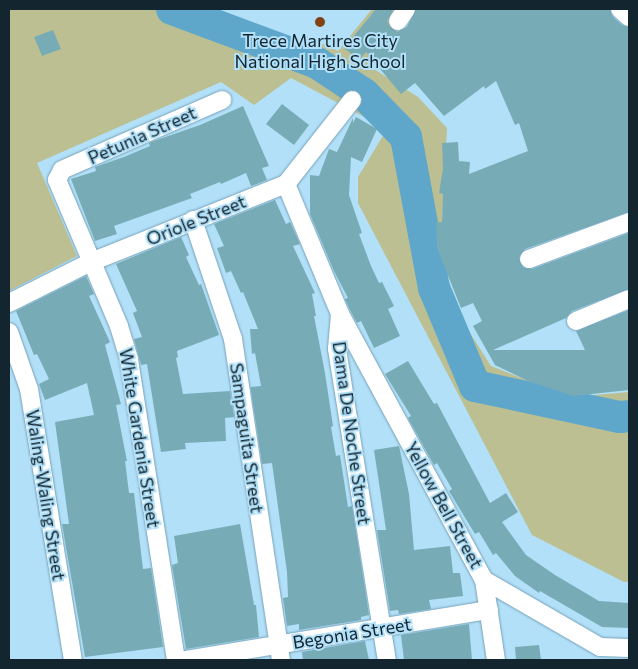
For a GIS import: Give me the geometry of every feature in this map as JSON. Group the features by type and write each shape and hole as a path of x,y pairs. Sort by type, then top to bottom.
{"street":[{"path":"620,9 629,17"},
{"name":"Petunia Street","path":"62,170 222,100"},
{"path":"286,184 352,100"},
{"name":"White Gardenia Street","path":"62,170 57,182 119,326 129,359 176,660"},
{"name":"Oriole Street","path":"9,303 91,262 286,184"},
{"name":"Dama De Noche Street","path":"286,184 340,314 337,349 387,660"},
{"name":"Sampaguita Street","path":"193,220 233,339 280,652"},
{"path":"529,259 629,222"},
{"path":"576,322 629,300"},
{"name":"Yellow Bell Street","path":"340,314 484,580 601,654 629,648"},
{"name":"Waling-Waling Street","path":"9,332 29,389 73,660"},
{"path":"484,580 496,660"},
{"name":"Begonia Street","path":"186,660 280,652 382,628 489,610"}],"green space":[{"path":"9,9 161,9 289,56 304,35 338,51 372,9 415,9 369,66 418,97 447,128 440,257 444,292 491,366 570,397 629,392 629,582 624,582 532,535 358,203 358,177 387,129 291,78 254,105 221,82 37,163 77,256 9,291"}],"building":[{"path":"376,9 393,9 387,21 389,26 397,32 407,27 416,9 610,9 613,17 622,25 629,27 629,212 525,249 519,258 523,267 532,269 629,233 629,289 572,311 566,318 493,350 585,350 576,331 629,310 629,390 573,396 528,381 495,365 473,326 482,321 473,303 461,308 437,248 436,222 442,222 443,194 439,193 443,168 442,143 458,142 459,161 470,162 469,174 528,151 519,123 515,125 496,81 485,89 484,86 444,116 415,83 401,94 366,52 359,60 344,48"},
{"path":"53,30 61,49 42,56 34,37"},
{"path":"282,104 309,125 294,145 266,124"},
{"path":"243,106 269,166 262,168 267,180 251,186 246,173 221,184 220,182 190,194 192,198 114,226 117,234 95,241 71,179 96,171 95,167 150,146 149,143 200,125"},
{"path":"356,117 377,129 362,162 351,157 349,195 362,233 359,234 371,266 379,283 382,282 394,306 388,309 400,336 374,348 361,321 357,323 350,310 345,299 348,298 334,271 310,214 310,175 319,176 329,149 337,152 353,118 353,123"},
{"path":"275,200 286,224 290,222 300,244 293,246 315,293 312,294 316,316 314,316 325,373 333,426 331,427 336,456 340,455 348,507 352,506 369,615 361,617 361,620 299,630 299,624 287,626 283,598 288,597 287,572 272,463 262,464 251,390 251,387 261,386 255,353 252,354 250,329 258,329 243,292 241,293 231,271 226,273 217,248 224,246 214,224"},
{"path":"181,237 189,255 186,257 199,285 201,284 219,335 177,351 178,357 176,358 183,394 230,391 234,417 225,418 226,441 185,443 186,449 161,452 147,364 141,365 134,339 142,337 133,313 137,311 116,264"},
{"path":"86,276 94,294 89,296 110,342 105,345 121,404 116,405 127,461 125,461 129,493 134,493 143,569 151,568 163,647 85,657 62,524 69,524 55,422 94,415 87,383 45,400 39,384 49,379 37,354 34,355 16,311"},
{"path":"408,361 434,404 437,403 490,503 506,493 518,512 502,522 526,555 599,601 629,603 629,628 602,627 540,591 539,593 515,576 496,553 493,555 479,532 475,534 449,491 452,489 437,463 434,465 408,418 411,416 385,374"},
{"path":"399,446 409,494 414,550 450,546 453,573 460,573 463,596 429,600 431,609 399,614 398,610 390,611 377,530 386,530 374,450"},
{"path":"240,524 254,605 256,605 259,637 186,649 172,565 178,563 174,536"},
{"path":"469,624 472,660 404,660 401,635"},
{"path":"365,641 369,660 303,660 302,652"},
{"path":"539,645 541,660 516,660 515,647"}],"waterway":[{"path":"172,9 317,63 364,94 406,137 434,288 475,386 620,417 629,416"}],"place":[{"name":"Trece Martires City National High School","path":"320,22"}]}
